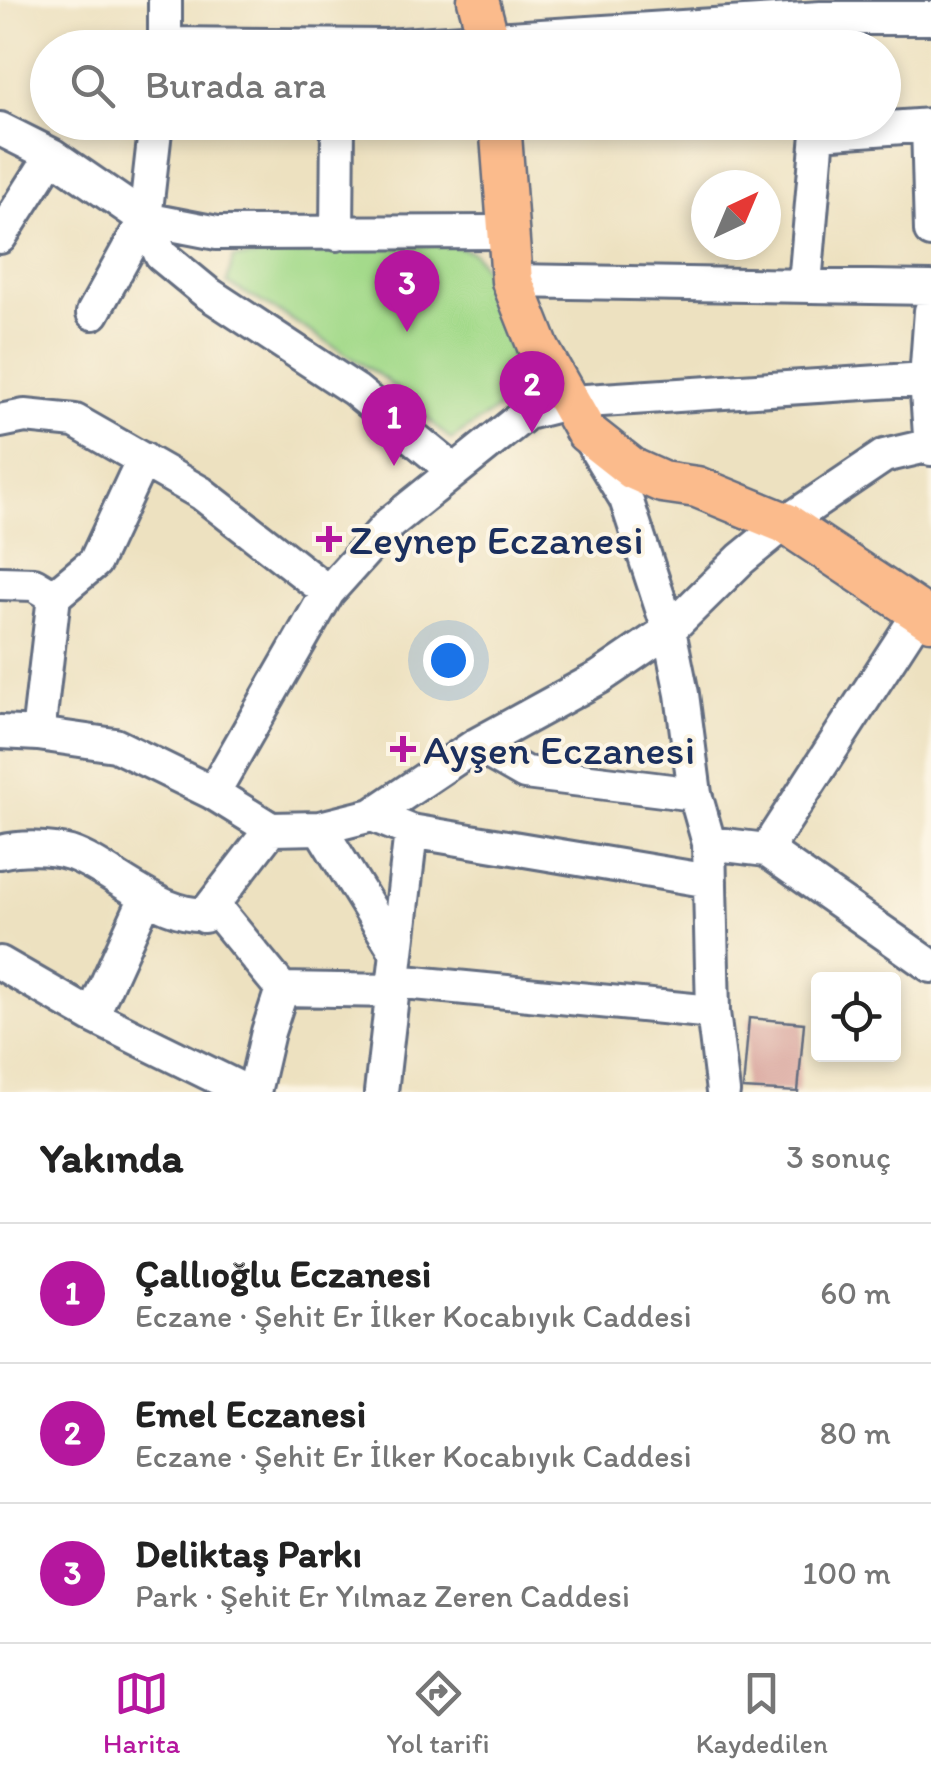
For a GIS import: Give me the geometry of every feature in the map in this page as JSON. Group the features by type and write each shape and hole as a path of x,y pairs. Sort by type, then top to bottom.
{"main road":[{"path":"501,140 512,281 539,349 579,417 633,469 662,482 697,487 785,523 926,616"}],"street":[{"path":"165,0 165,30"},
{"path":"486,28 931,18"},
{"path":"901,126 929,125 931,232"},
{"path":"0,129 52,155 145,219 217,232 506,232"},
{"path":"93,313 145,219 154,140"},
{"path":"337,234 338,140"},
{"path":"806,284 818,140"},
{"path":"0,237 52,155"},
{"path":"145,219 161,254 206,292 355,390 454,471"},
{"path":"512,281 931,288"},
{"path":"0,732 114,745 213,793 272,829 320,828 372,816 476,745 600,677 669,630 741,559 785,523 884,456 931,446 926,379 931,312"},
{"path":"213,793 328,592 390,522 527,412 579,417 926,379"},
{"path":"0,421 25,416 75,421 201,494 328,592"},
{"path":"579,417 626,499 669,630 695,794 710,843 713,1012 722,1092"},
{"path":"38,734 54,596 95,562 143,459"},
{"path":"0,584 34,584 54,596"},
{"path":"766,850 926,616"},
{"path":"476,745 525,774 695,794"},
{"path":"372,816 411,831 710,881"},
{"path":"320,828 395,975"},
{"path":"204,916 272,829"},
{"path":"381,1092 411,831"},
{"path":"710,843 766,850 931,966"},
{"path":"0,852 18,848 71,854 146,897 204,916 218,911 282,989"},
{"path":"92,1016 146,897"},
{"path":"0,963 92,1016 251,1092 282,989"},
{"path":"282,989 395,975 713,1012"}],"green space":[{"path":"450,244 474,253 487,274 522,392 451,440 385,379 227,283 233,258"}],"building":[{"path":"749,1018 804,1023 798,1092 743,1089"}],"place":[{"name":"Deliktaş Parkı","path":"407,332"},
{"name":"Emel Eczanesi","path":"532,433"},
{"name":"Çallıoğlu Eczanesi","path":"394,466"},
{"name":"Zeynep Eczanesi","path":"329,539"},
{"name":"Ayşen Eczanesi","path":"403,749"}]}
